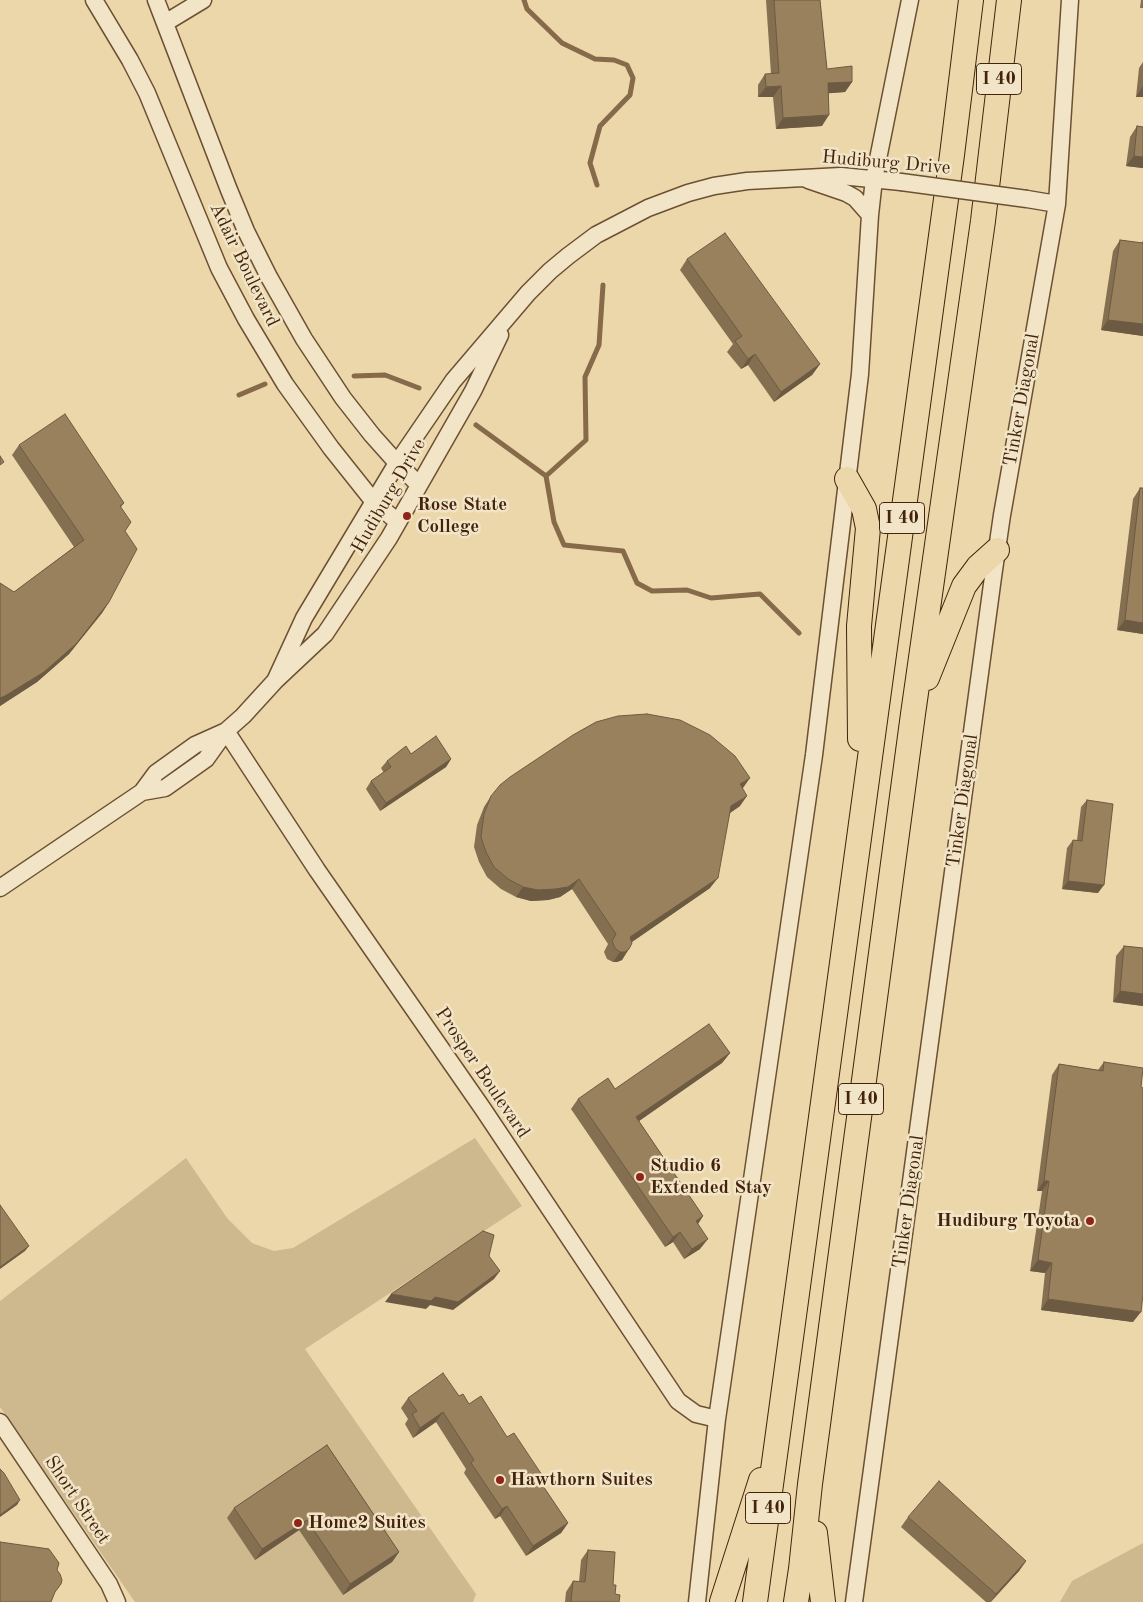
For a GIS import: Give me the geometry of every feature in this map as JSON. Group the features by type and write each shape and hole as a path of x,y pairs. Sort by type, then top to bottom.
{"highway":[{"name":"I 40","path":"755,1602 951,163 971,0"},
{"name":"I 40","path":"796,1602 810,1484 913,714 983,221 1008,0"},
{"path":"847,478 864,509 868,528 859,626 861,821"},
{"path":"913,714 964,586 978,568 997,550"},
{"path":"722,1602 782,1414"},
{"path":"810,1484 823,1602"}],"street":[{"name":"Adair Boulevard","path":"94,0 130,60 147,93 166,135 219,268 246,319 285,384 302,408 374,502 398,522"},
{"name":"Adair Boulevard","path":"156,0 229,190 246,231 269,277 304,339 343,398 372,435 419,485"},
{"path":"165,23 203,0"},
{"path":"697,1602 718,1419 814,755 860,374 874,178 910,0"},
{"name":"Tinker Diagonal","path":"854,1602 997,550 1057,204 1070,0"},
{"name":"Hudiburg Drive","path":"275,681 304,618 397,463 453,381 550,271 596,235 648,208 714,186 799,177 841,176 874,178 1057,204"},
{"path":"799,177 846,193 855,198 870,215"},
{"name":"Hudiburg Drive","path":"0,888 142,792 165,788 206,759 226,731 325,634 357,588 398,522 473,391 512,312"},
{"name":"Prosper Boulevard","path":"226,731 317,870 483,1109 678,1401 696,1414 718,1419"},
{"name":"Short Street","path":"0,1422 110,1584 117,1602"}],"shaded area":[{"path":"475,1138 522,1206 305,1349 476,1594 473,1602 135,1602 0,1407 0,1301 186,1158 227,1218 252,1243 274,1251 293,1248"},
{"path":"1143,1543 1143,1602 1060,1602 1072,1581"}],"building":[{"path":"774,0 820,0 827,69 852,66 852,82 828,83 829,115 783,118 781,86 766,87 765,74 779,73"},
{"path":"1137,126 1143,127 1143,157 1134,156"},
{"path":"725,233 820,364 781,392 755,354 748,359 735,341 742,336 687,259"},
{"path":"1120,240 1143,243 1143,324 1108,320"},
{"path":"65,414 124,503 120,506 131,522 125,531 137,549 109,602 76,644 44,672 0,698 0,583 14,592 84,540 19,445"},
{"path":"0,456 4,462 0,465"},
{"path":"1140,488 1143,488 1143,623 1125,620"},
{"path":"647,714 680,720 710,735 735,756 750,778 740,784 747,796 731,806 718,878 630,937 632,943 629,949 625,952 620,952 615,948 612,941 616,934 579,879 568,887 555,889 538,890 523,887 508,879 494,867 481,837 484,814 491,796 510,777 596,722 618,716"},
{"path":"436,736 451,759 386,803 371,781 391,767 387,761 406,746 411,754"},
{"path":"1087,800 1113,804 1104,885 1068,881 1073,840 1082,841"},
{"path":"1124,946 1143,948 1143,994 1120,991"},
{"name":"Studio 6 Extended Stay","path":"709,1024 730,1053 636,1117 703,1216 696,1221 708,1239 692,1249 680,1232 673,1237 578,1099 608,1078 615,1089"},
{"name":"Hudiburg Toyota","path":"1104,1062 1143,1068 1141,1087 1143,1088 1143,1294 1141,1312 1048,1299 1052,1263 1038,1260 1049,1181 1044,1181 1059,1064 1103,1071"},
{"path":"0,1205 29,1246 0,1267"},
{"path":"483,1231 494,1235 489,1256 500,1271 458,1302 435,1297 431,1301 391,1294"},
{"path":"443,1373 459,1396 463,1394 469,1404 481,1396 507,1437 514,1433 544,1478 541,1483 568,1523 533,1546 507,1506 502,1509 471,1463 474,1460 443,1412 420,1428 412,1414 417,1411 408,1398"},
{"name":"Home2 Suites","path":"327,1445 399,1552 350,1584 307,1520 262,1549 234,1508"},
{"path":"0,1469 20,1500 0,1515"},
{"path":"939,1481 1026,1561 996,1594 908,1517"},
{"path":"0,1542 49,1549 59,1563 57,1570 62,1580 51,1602 0,1602"},
{"path":"588,1550 615,1552 613,1585 616,1585 615,1594 620,1595 619,1602 571,1602 573,1581 585,1582"}],"waterway":[{"path":"524,0 527,9 562,43 595,59 614,60 627,65 633,78 630,95 600,126 590,163 597,185"},
{"path":"603,285 599,345 585,377 586,440 546,476 554,522 564,545 623,551 637,583 652,591 687,590 711,598 760,594 799,633"},
{"path":"354,376 385,375 419,388"},
{"path":"239,395 265,384"},
{"path":"476,425 546,476"}],"place":[{"name":"Rose State College","path":"407,516"},
{"name":"Studio 6 Extended Stay","path":"640,1177"},
{"name":"Hudiburg Toyota","path":"1090,1221"},
{"name":"Hawthorn Suites","path":"500,1480"},
{"name":"Home2 Suites","path":"298,1523"}]}
